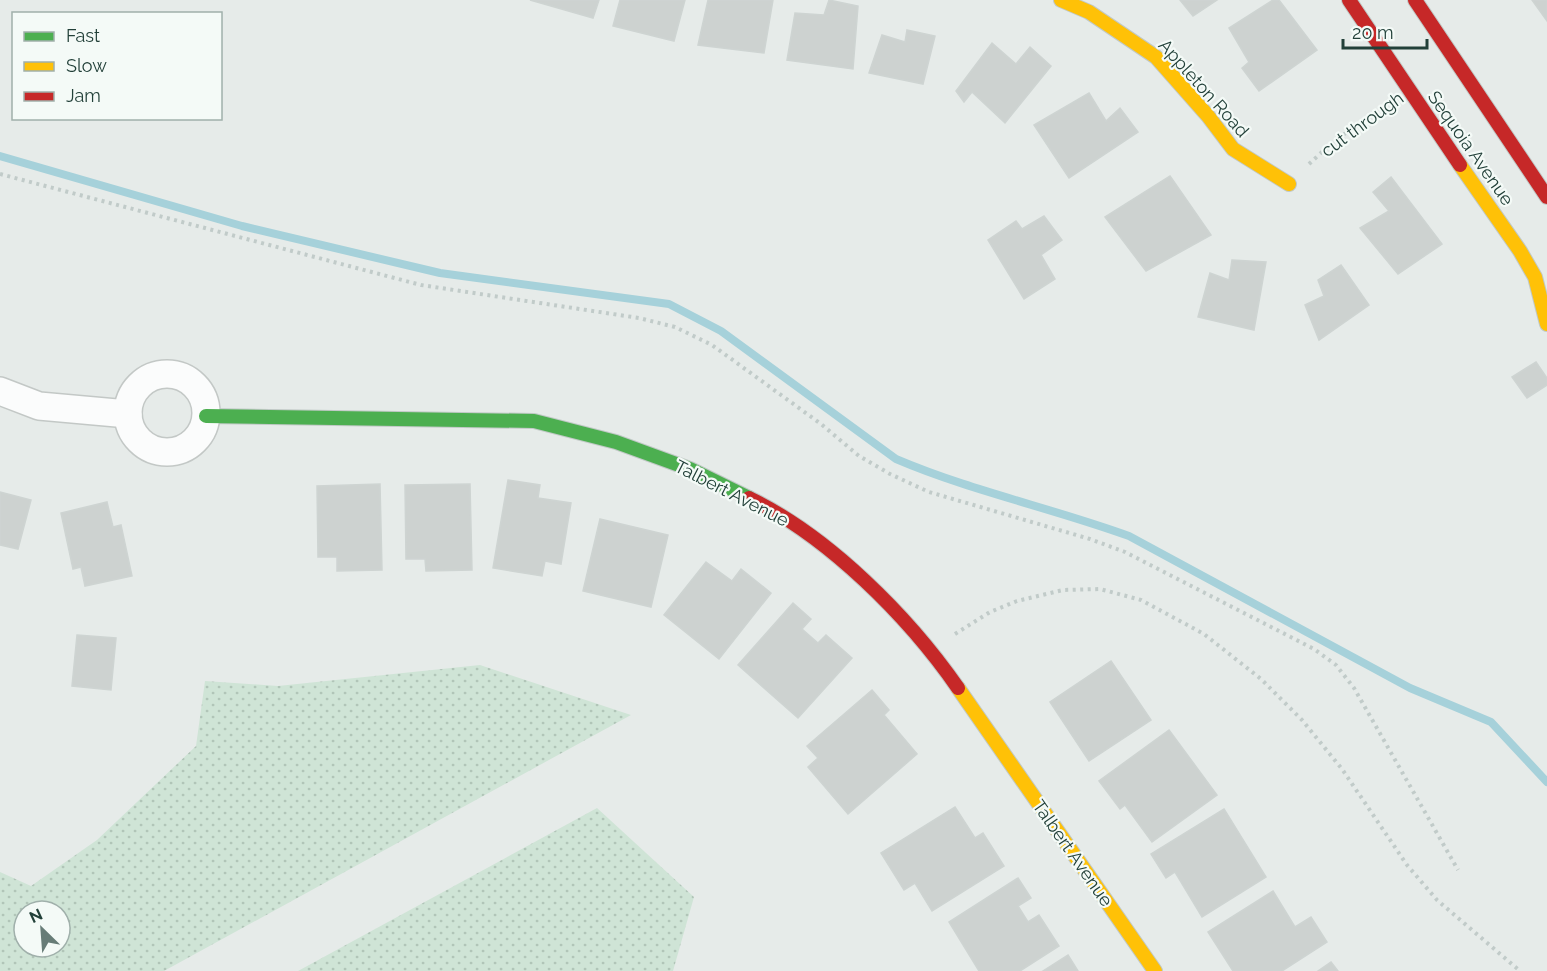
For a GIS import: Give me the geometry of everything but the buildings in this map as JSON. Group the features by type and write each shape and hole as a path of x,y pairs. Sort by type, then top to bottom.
{"street":[{"name":"Appleton Road","path":"1061,0 1089,12 1156,57 1208,116 1233,149 1290,184"},
{"name":"Sequoia Avenue","path":"1349,0 1520,251 1535,277 1547,324"},
{"name":"Sequoia Avenue","path":"1415,0 1547,197"},
{"path":"169,374 187,378 197,387 204,398 207,410 206,423 200,435 191,445 167,453 154,451 142,444 134,434 128,414 131,396 139,386 149,377 169,374"},
{"path":"0,391 39,406 128,414"},
{"name":"Talbert Avenue","path":"206,416 534,421 616,442 690,469 766,506 815,538 852,570 903,619 930,651 950,676 1155,971"}],"path":[{"name":"cut through","path":"1290,184 1334,141 1409,90"},
{"path":"0,174 422,285 639,318 675,327 712,345 821,424 859,456 890,474 929,492 1090,539 1125,552 1314,649 1336,665 1354,688 1458,870"},
{"path":"930,651 990,612 1017,601 1063,590 1100,589 1142,600 1204,634 1262,679 1302,720 1342,769 1407,864 1437,900 1520,971"}],"green space":[{"path":"480,665 631,715 164,971 0,971 0,872 31,886 97,840 196,746 205,681 278,686"},
{"path":"597,808 694,897 673,971 298,971"}],"waterway":[{"path":"0,156 242,226 440,273 669,304 721,331 896,459 953,481 1129,536 1410,688 1491,722 1547,782"}],"traffic: fast":[{"path":"206,416 534,421 616,442 690,469 749,498"}],"traffic: slow":[{"path":"1061,0 1089,12 1156,57 1208,116 1233,149 1289,184"},
{"path":"1460,165 1520,251 1535,277 1547,324"},
{"path":"958,688 1155,971"}],"traffic: jam":[{"path":"1349,0 1460,165"},
{"path":"1415,0 1547,197"},
{"path":"749,498 779,514 808,534 864,580 915,633 958,688"}]}
